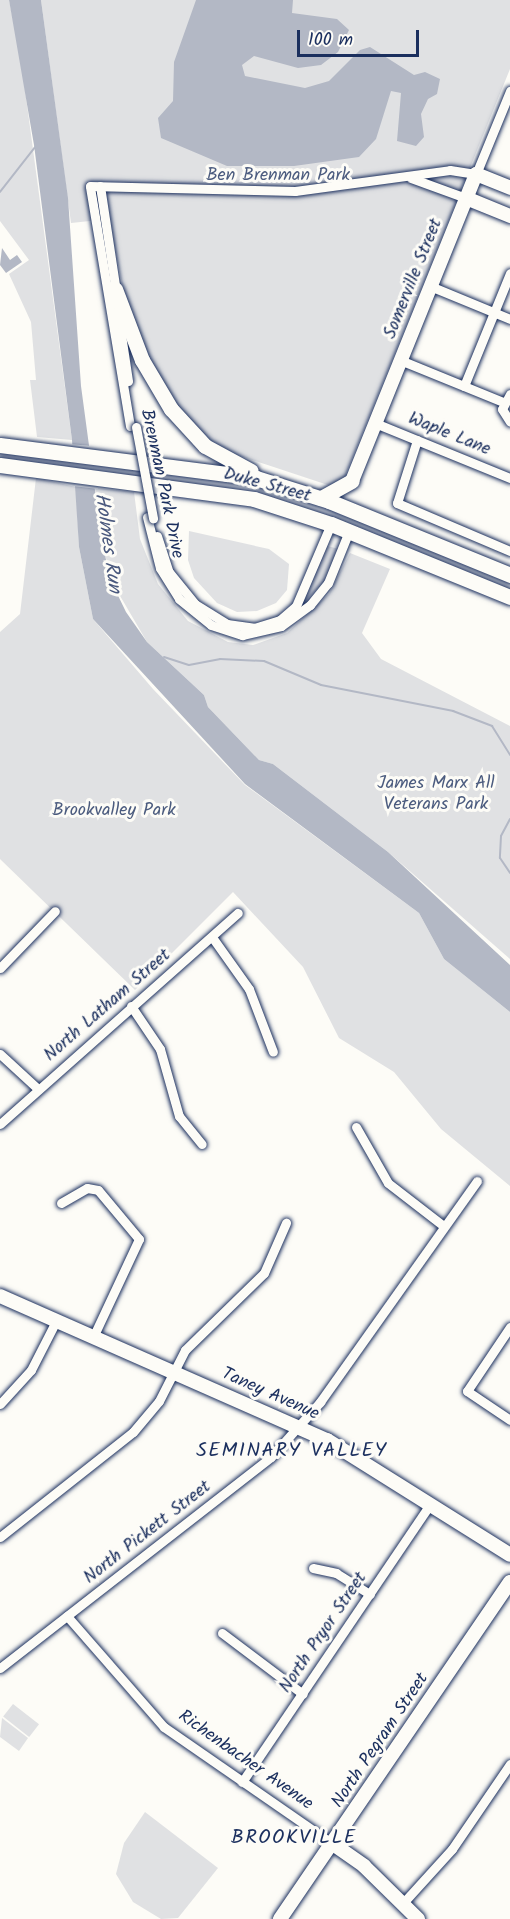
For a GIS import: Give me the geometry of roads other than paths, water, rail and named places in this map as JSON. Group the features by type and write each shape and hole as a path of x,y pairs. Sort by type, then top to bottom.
{"main road":[{"path":"115,289 142,360 183,424 230,462 314,495 352,481 356,512"},
{"name":"Duke Street","path":"0,445 232,474 314,495 510,575"},
{"name":"Duke Street","path":"0,465 254,499 331,524 510,597"}],"street":[{"name":"Somerville Street","path":"352,481 510,91"},
{"path":"95,186 295,191 450,170 476,174 510,188"},
{"path":"406,177 510,216"},
{"name":"Brenman Park Drive","path":"95,186 115,289 133,427"},
{"name":"Brenman Park Drive","path":"95,186 133,427 160,568 179,599 211,625 242,635 281,626 310,605 328,583 349,531"},
{"path":"464,386 510,273"},
{"path":"430,286 510,319"},
{"path":"400,360 503,402 510,422"},
{"path":"503,402 510,394"},
{"name":"Waple Lane","path":"375,423 509,476"},
{"path":"417,440 396,493 397,503 510,551"},
{"name":"Brenman Park Drive","path":"150,517 169,572 184,593 227,624 254,628 280,620 296,606 331,524"},
{"path":"0,968 55,911"},
{"name":"North Latham Street","path":"0,1124 238,913"},
{"path":"212,937 249,989 273,1052"},
{"path":"131,1006 160,1049 179,1116 202,1144"},
{"path":"0,1054 38,1089"},
{"path":"356,1126 388,1183 441,1224"},
{"name":"North Pickett Street","path":"0,1668 271,1457 300,1427 441,1224 477,1181"},
{"path":"61,1203 87,1188 98,1190 139,1241 93,1337"},
{"path":"0,1537 133,1432 159,1401 172,1371 193,1341 264,1273 286,1223"},
{"name":"Taney Avenue","path":"0,1296 55,1323 93,1337 300,1427 431,1503 510,1556"},
{"path":"0,1404 31,1370 55,1323"},
{"path":"510,1327 467,1391 510,1420"},
{"name":"North Pryor Street","path":"243,1782 431,1503"},
{"path":"313,1568 336,1573 370,1594"},
{"name":"North Pegram Street","path":"280,1919 510,1582"},
{"name":"Richenbacher Avenue","path":"67,1616 149,1713 333,1844 403,1903 418,1919"},
{"path":"222,1633 303,1694"},
{"path":"403,1903 452,1849 510,1764"}],"waterway":[{"path":"0,192 35,147"},
{"path":"164,657 189,665 220,659 264,661 321,685 453,711 492,726 510,755"},
{"path":"510,819 501,836 500,858 510,873"}],"district":[{"name":"SEMINARY VALLEY","path":"292,1451"},
{"name":"BROOKVILLE","path":"294,1838"}],"park label":[{"name":"Ben Brenman Park","path":"278,176"},
{"name":"James Marx All Veterans Park","path":"436,795"},
{"name":"Brookvalley Park","path":"114,811"}],"water label":[{"name":"Holmes Run","path":"107,543"}]}
